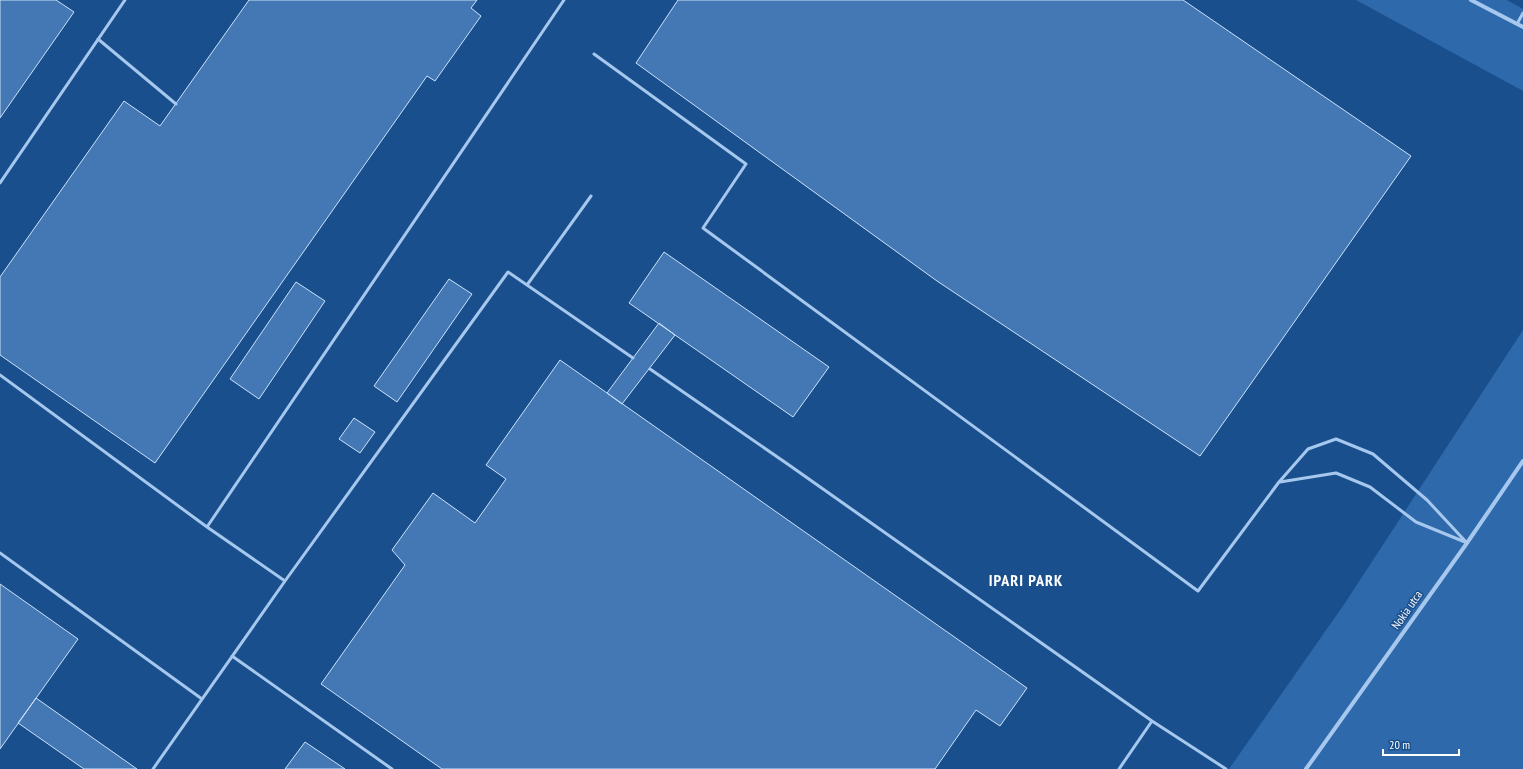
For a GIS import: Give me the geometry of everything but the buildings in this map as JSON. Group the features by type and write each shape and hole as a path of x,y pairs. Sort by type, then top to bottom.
{"street":[{"path":"1471,0 1523,27"},
{"name":"Nokia utca","path":"1306,769 1467,543 1523,461"}],"lane":[{"path":"0,183 125,0"},
{"path":"206,527 564,0"},
{"path":"1516,24 1523,13"},
{"path":"98,39 176,104"},
{"path":"594,54 746,164 702,228 1198,591 1279,482 1308,449 1336,439 1373,454 1427,500 1467,543"},
{"path":"527,284 591,196"},
{"path":"153,769 285,581 508,272 633,358"},
{"path":"650,369 789,465 1152,721 1226,769"},
{"path":"0,375 206,527 285,581"},
{"path":"1279,482 1336,472 1370,487 1416,522 1467,543"},
{"path":"0,554 202,699"},
{"path":"232,656 392,769"},
{"path":"1119,769 1152,721"}],"shaded area":[{"path":"1356,0 1507,0 1523,9 1523,91"},
{"path":"1523,330 1523,769 1229,769 1345,603"}],"district":[{"name":"IPARI PARK","path":"1026,580"}]}
